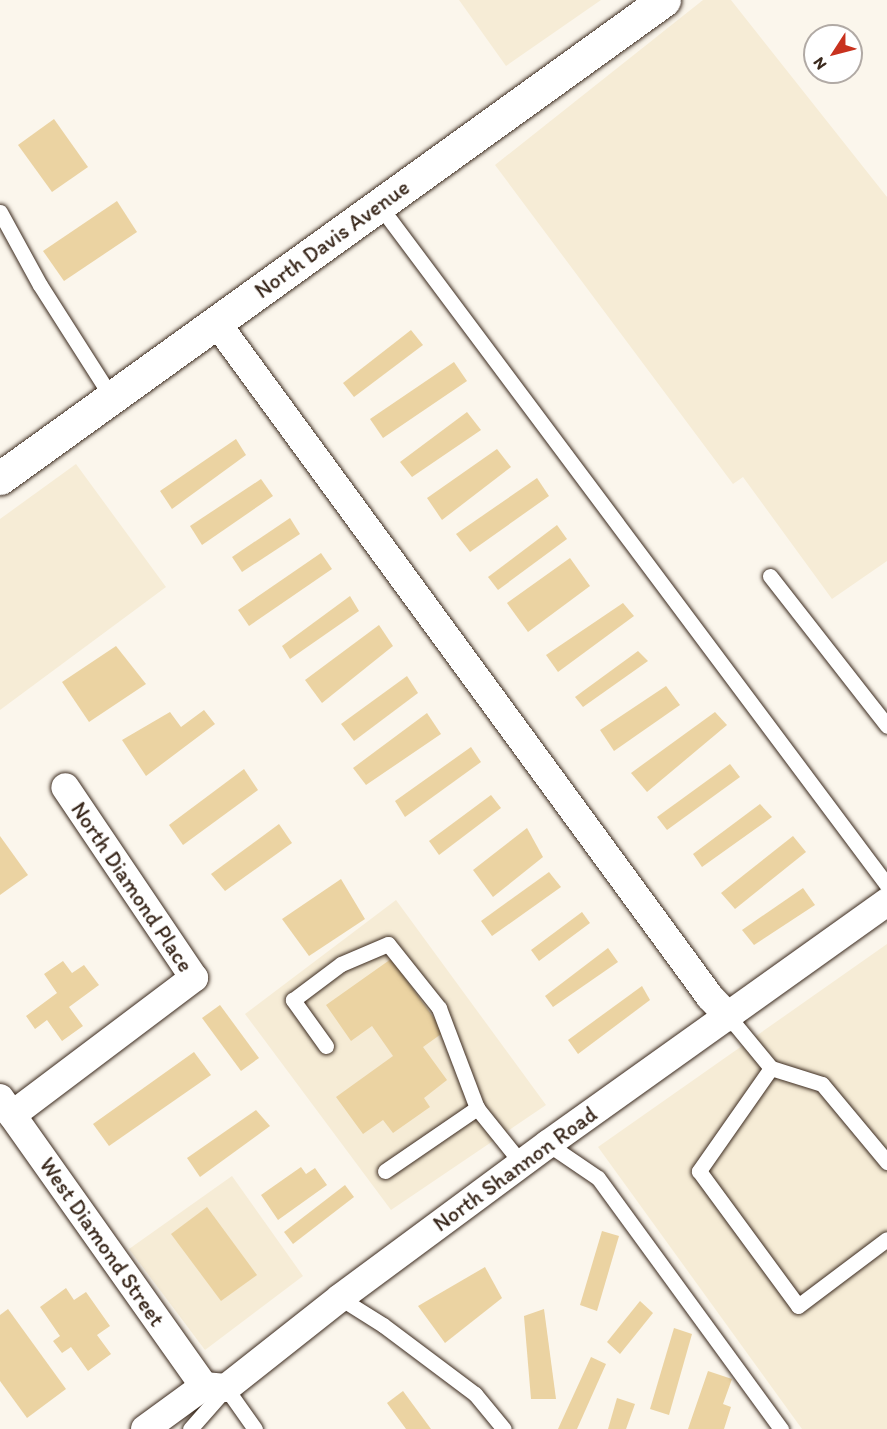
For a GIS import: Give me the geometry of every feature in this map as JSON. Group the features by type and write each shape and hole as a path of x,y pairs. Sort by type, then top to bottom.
{"street":[{"name":"North Davis Avenue","path":"0,478 664,0"},
{"path":"216,322 710,997 729,1017"},
{"name":"North Diamond Place","path":"6,1106 194,978 65,787"},
{"name":"North Shannon Road","path":"145,1429 215,1387 548,1144 887,902"},
{"name":"West Diamond Street","path":"6,1106 215,1387"}],"lane":[{"path":"379,205 887,885"},
{"path":"0,212 40,285 112,398"},
{"path":"770,576 887,726"},
{"path":"326,1046 293,1000 341,964 388,944 439,1008 477,1108 522,1164"},
{"path":"729,1017 771,1068 822,1084 887,1162"},
{"path":"771,1068 699,1171 798,1306 887,1239"},
{"path":"385,1171 477,1108"},
{"path":"548,1144 598,1178 781,1429"},
{"path":"339,1298 382,1325 475,1394 504,1429"},
{"path":"190,1429 215,1387 255,1429"}],"shaded area":[{"path":"459,0 601,0 506,66"},
{"path":"703,0 731,0 887,197 887,561 832,599 743,477 733,484 495,165"},
{"path":"76,464 166,587 0,710 0,519"},
{"path":"396,900 546,1105 391,1210 245,1014"},
{"path":"887,944 887,1429 802,1429 598,1147"},
{"path":"232,1176 303,1276 205,1350 129,1249"}],"building":[{"path":"54,119 88,167 52,192 18,145"},
{"path":"117,201 137,232 64,281 43,251"},
{"path":"411,330 423,345 354,397 343,383"},
{"path":"454,362 467,381 383,438 370,419"},
{"path":"467,412 481,430 412,477 400,462"},
{"path":"236,439 246,455 172,509 160,491"},
{"path":"497,449 511,467 442,520 427,498"},
{"path":"537,478 549,496 470,552 456,534"},
{"path":"261,479 273,496 202,545 190,526"},
{"path":"290,518 300,534 242,572 232,557"},
{"path":"557,525 567,539 498,590 488,577"},
{"path":"321,553 332,569 249,626 238,610"},
{"path":"570,558 590,586 528,632 507,603"},
{"path":"350,596 359,611 290,659 282,646"},
{"path":"623,603 634,616 558,672 546,655"},
{"path":"379,625 393,646 322,703 305,680"},
{"path":"116,646 146,684 89,722 62,682"},
{"path":"638,651 648,661 583,707 575,697"},
{"path":"407,676 418,693 354,741 341,724"},
{"path":"666,686 680,705 614,751 600,730"},
{"path":"204,710 215,724 146,776 122,740 170,712 181,727"},
{"path":"715,712 727,725 647,792 631,773"},
{"path":"427,713 441,734 366,785 353,768"},
{"path":"471,747 481,762 405,817 395,801"},
{"path":"730,764 740,777 667,830 657,817"},
{"path":"244,769 258,790 183,845 169,825"},
{"path":"491,795 501,808 439,855 429,841"},
{"path":"760,804 772,817 702,867 693,854"},
{"path":"279,824 292,843 225,891 211,874"},
{"path":"527,828 543,857 493,897 473,870"},
{"path":"0,836 28,875 0,895"},
{"path":"793,836 806,852 735,909 721,893"},
{"path":"549,872 561,887 492,936 481,921"},
{"path":"341,879 365,919 309,956 282,919"},
{"path":"803,888 815,905 754,945 742,930"},
{"path":"582,912 590,923 539,961 531,950"},
{"path":"608,948 618,962 553,1007 545,996"},
{"path":"391,959 444,1032 423,1047 447,1080 424,1098 430,1107 393,1133 383,1120 363,1134 336,1097 393,1056 372,1026 351,1041 326,1005"},
{"path":"63,961 72,973 84,965 99,985 69,1007 83,1026 62,1041 47,1020 35,1029 26,1016 57,993 44,974"},
{"path":"642,986 650,1000 578,1054 568,1040"},
{"path":"220,1005 259,1058 241,1071 202,1018"},
{"path":"194,1052 211,1075 109,1146 93,1124"},
{"path":"256,1110 270,1126 200,1177 187,1158"},
{"path":"301,1167 306,1174 315,1168 327,1185 278,1220 261,1195"},
{"path":"345,1185 354,1197 293,1244 284,1232"},
{"path":"207,1207 257,1275 221,1301 171,1234"},
{"path":"602,1231 619,1236 597,1311 580,1305"},
{"path":"485,1267 502,1298 445,1343 418,1306"},
{"path":"66,1288 74,1300 86,1292 110,1326 97,1335 111,1354 88,1371 71,1347 62,1353 53,1341 60,1336 40,1307"},
{"path":"640,1301 653,1313 620,1354 607,1342"},
{"path":"8,1309 66,1389 27,1418 0,1381 0,1315"},
{"path":"544,1309 556,1399 531,1399 524,1316"},
{"path":"674,1328 692,1334 669,1415 650,1409"},
{"path":"591,1357 606,1364 577,1429 558,1429"},
{"path":"708,1371 732,1379 723,1404 731,1407 724,1429 688,1429"},
{"path":"403,1391 431,1429 406,1429 387,1403"},
{"path":"617,1398 635,1404 626,1429 608,1429"}]}
